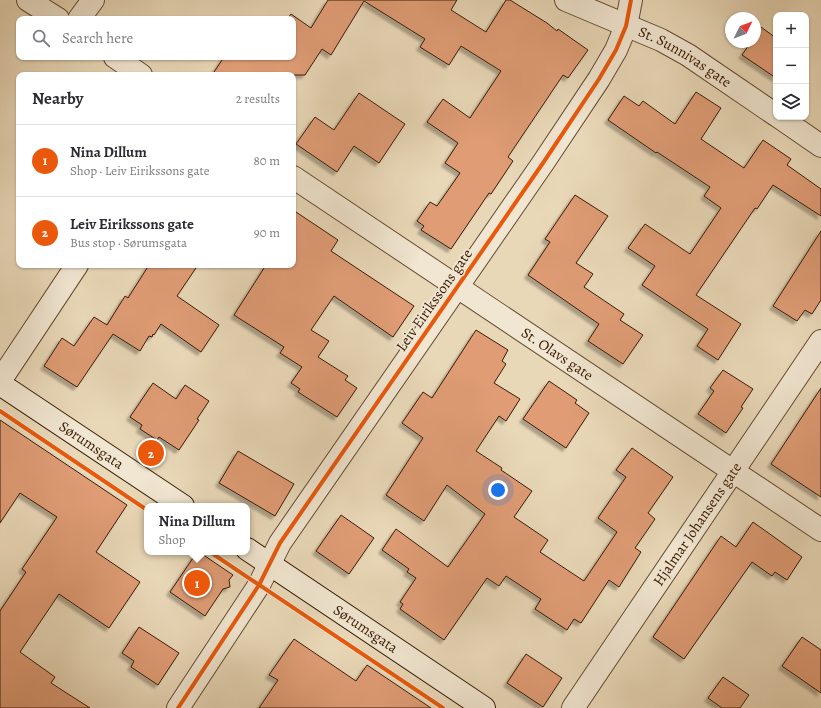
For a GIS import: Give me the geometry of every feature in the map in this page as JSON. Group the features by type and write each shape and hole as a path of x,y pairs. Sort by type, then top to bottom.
{"street":[{"path":"28,0 53,16"},
{"path":"81,16 93,0"},
{"name":"St. Sunnivas gate","path":"566,0 661,40 688,54 773,113"},
{"name":"Leiv Eirikssons gate","path":"178,708 259,585 280,543 543,163 599,79 616,50 626,26 631,0"},
{"path":"120,60 138,72"},
{"path":"783,120 821,146"},
{"name":"St. Olavs gate","path":"296,179 821,530"},
{"path":"0,382 75,268"},
{"name":"Hjalmar Johansens gate","path":"573,708 821,341"},
{"name":"Sørumsgata","path":"0,382 179,503"},
{"name":"Sørumsgata","path":"250,551 484,708"}],"building":[{"path":"328,0 457,0 451,10 486,32 506,0 510,0 557,31 558,29 588,50 568,78 563,75 508,157 513,161 451,249 421,230 424,226 417,221 430,202 437,206 460,173 445,163 458,143 427,122 443,99 470,118 501,71 461,46 449,65 420,47 425,39 364,1 331,55 322,49 305,75 296,75 296,72 214,72 222,60 296,60 296,18 311,28"},
{"path":"761,27 773,36 773,76 742,55 747,48 761,48"},
{"path":"696,92 721,108 701,139 744,168 763,140 791,159 787,165 821,189 821,216 773,185 757,209 755,208 696,295 741,324 718,360 697,346 708,329 642,285 655,266 628,248 645,224 690,254 721,208 704,196 710,187 657,152 656,153 608,120 624,96 639,106 643,101 675,124"},
{"path":"359,93 405,124 379,163 354,146 337,172 296,144 315,117 334,130"},
{"path":"575,195 608,216 576,263 593,274 584,287 624,314 620,320 643,335 623,364 588,341 599,324 528,275 550,242 545,239"},
{"path":"296,212 338,240 331,251 414,306 393,337 334,296 311,330 329,341 318,357 348,376 345,380 357,388 337,417 298,392 300,389 291,383 302,367 280,353 284,347 234,315 264,268 296,268"},
{"path":"821,231 821,300 812,314 805,310 797,321 773,306"},
{"path":"147,268 196,268 177,296 219,325 201,352 161,324 152,337 149,336 140,351 113,334 77,387 44,366 62,338 74,346 94,317 107,325 125,296 128,298"},
{"path":"476,330 508,350 502,361 506,364 494,383 520,399 506,421 499,416 476,451 502,468 501,470 532,491 514,517 548,540 540,552 584,581 617,532 598,518 626,477 616,470 632,448 673,477 648,513 655,519 635,548 641,552 619,587 609,580 581,623 574,619 567,630 535,609 541,599 506,576 499,586 487,578 444,640 400,609 403,604 400,602 416,578 407,572 409,569 382,550 396,529 448,567 485,514 447,485 424,521 386,495 423,438 402,423 423,392 432,398"},
{"path":"723,370 753,389 741,407 743,408 726,433 698,414 714,391 710,388"},
{"path":"549,381 577,400 575,403 589,413 566,448 523,419"},
{"path":"153,383 176,399 185,385 209,401 197,419 199,420 179,450 159,437 157,440 140,429 142,425 130,417"},
{"path":"821,388 821,497 771,464"},
{"path":"0,420 127,505 96,552 140,582 109,628 59,594 20,652 55,677 51,683 90,708 0,708 0,611 26,572 22,569 57,517 20,493 0,523"},
{"path":"238,451 294,484 275,516 219,483"},
{"path":"341,515 374,538 349,574 316,551"},
{"path":"753,522 802,557 787,580 775,572 772,576 752,562 684,659 653,637 721,536 736,547"},
{"path":"195,555 203,555 233,575 229,580 230,587 223,589 205,616 170,592"},
{"path":"139,627 179,653 158,685 131,667 134,661 122,653"},
{"path":"802,637 821,650 821,693 782,666"},
{"path":"294,639 356,681 367,665 431,708 259,708 278,680 269,675"},
{"path":"526,654 562,678 543,707 507,683"},
{"path":"723,677 749,695 740,708 722,708 708,698"}],"cycle path":[{"path":"178,708 259,585 280,543 543,163 599,79 616,50 626,26 631,0"},
{"path":"0,411 144,508"},
{"path":"214,555 443,708"}],"place":[{"name":"Leiv Eirikssons gate","path":"151,453"},
{"name":"Nina Dillum","path":"197,583"}]}
